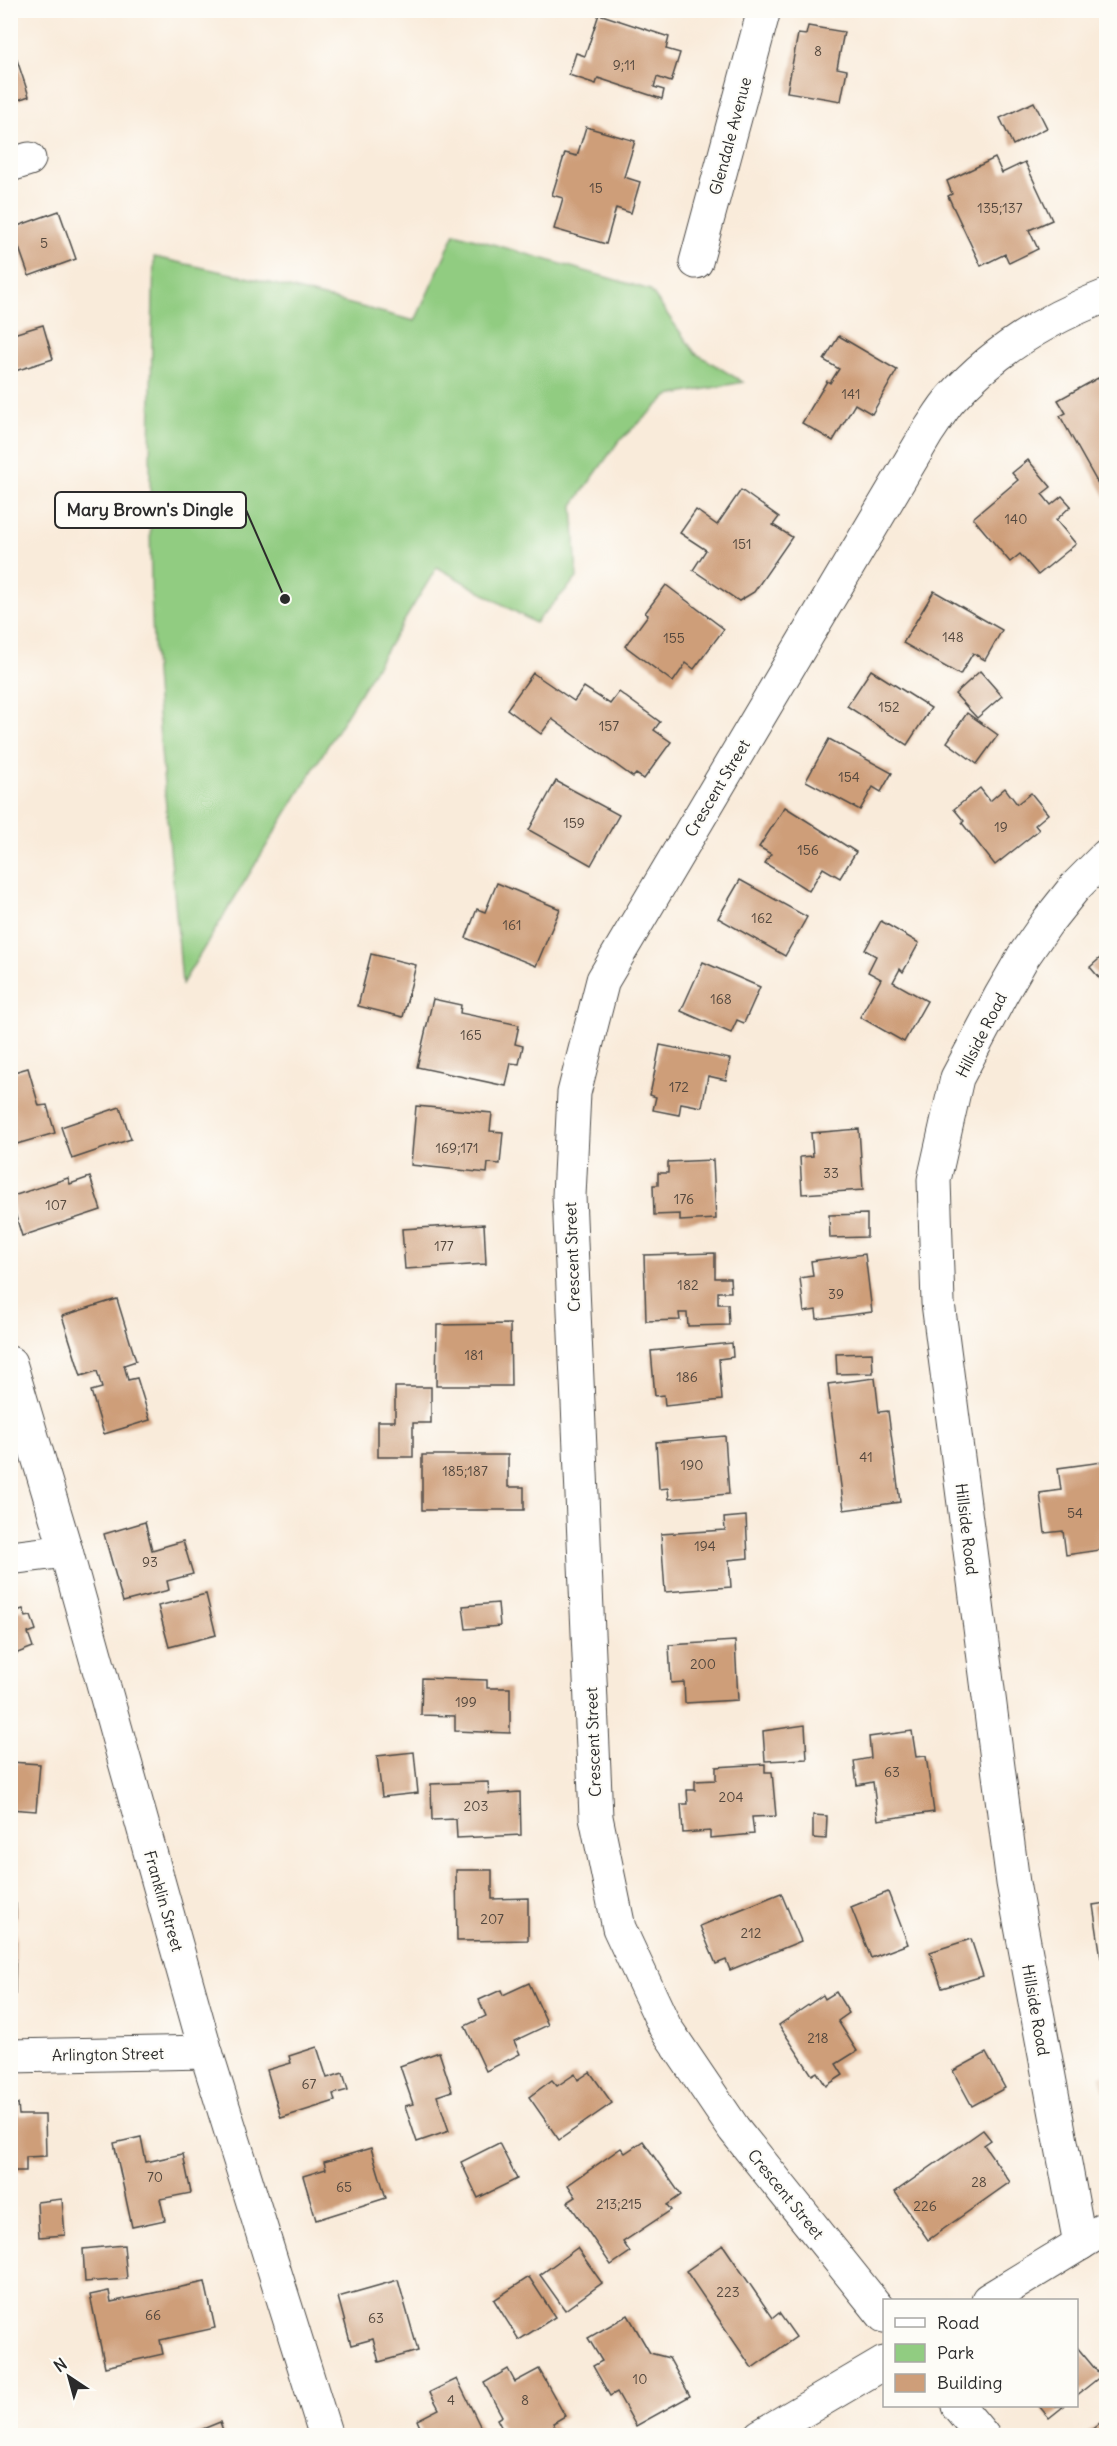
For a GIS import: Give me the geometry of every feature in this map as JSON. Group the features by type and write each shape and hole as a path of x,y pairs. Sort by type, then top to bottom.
{"street":[{"name":"Glendale Avenue","path":"696,262 765,10"},
{"name":"Crescent Street","path":"883,2314 734,2129 665,2027 619,1928 596,1817 569,1196 574,1093 603,980 927,433 950,400 980,370 1010,346 1074,308 1107,296"},
{"name":"Hillside Road","path":"1093,2236 1012,1883 938,1303 934,1180 957,1078 1023,957 1075,887 1107,856"},
{"name":"Franklin Street","path":"10,1363 66,1551 206,2052 326,2436"},
{"path":"10,1558 66,1551"},
{"name":"Arlington Street","path":"10,2056 206,2052"},
{"path":"991,2299 1093,2236"},
{"path":"760,2436 883,2364"},
{"path":"959,2407 983,2436"}],"green space":[{"path":"455,233 650,290 695,353 743,382 668,396 618,442 573,505 577,578 535,623 437,567 182,984 152,619 150,483 154,257 259,280 415,321"}],"building":[{"path":"599,14 669,37 666,49 680,53 671,82 657,77 654,87 664,90 662,99 598,78 596,84 569,75 576,53 585,56"},
{"path":"808,26 844,32 837,68 847,70 841,101 787,92 798,34 806,35"},
{"path":"15,54 29,96 10,103 10,55"},
{"path":"1034,102 1047,128 1013,145 1000,118"},
{"path":"586,127 635,141 624,177 640,182 631,213 616,208 606,244 554,229 563,198 552,195 565,153 577,156"},
{"path":"995,158 1002,173 1025,162 1052,220 1029,230 1038,249 1009,263 1005,254 981,266 948,196 952,194 947,181"},
{"path":"59,211 76,259 29,276 12,228"},
{"path":"43,325 53,359 12,372 10,335"},
{"path":"839,336 897,370 872,414 855,404 833,441 802,423 827,381 830,383 839,369 824,360"},
{"path":"1098,378 1106,391 1106,498 1060,416 1066,413 1058,400"},
{"path":"1028,460 1051,487 1042,494 1051,505 1062,496 1071,506 1056,520 1076,544 1038,575 1020,554 1010,562 973,518 1018,480 1012,473"},
{"path":"741,490 779,517 773,525 792,537 754,592 739,601 693,570 706,550 680,533 696,510 717,525"},
{"path":"666,585 724,629 694,669 686,663 673,682 625,646 648,615 645,613"},
{"path":"934,591 1002,630 985,660 973,653 960,675 903,643"},
{"path":"871,670 931,708 907,745 847,706"},
{"path":"980,671 1002,696 977,718 955,694"},
{"path":"533,673 574,701 584,687 610,704 619,692 660,722 654,730 671,742 644,779 636,774 633,777 552,719 541,734 507,709"},
{"path":"967,713 998,735 977,764 947,742"},
{"path":"829,739 892,773 881,792 873,787 860,810 806,781"},
{"path":"556,781 619,815 591,865 529,830"},
{"path":"980,788 990,801 1005,788 1017,804 1031,793 1048,814 1035,825 1039,830 995,865 962,823 964,821 954,809"},
{"path":"785,807 856,852 840,878 823,868 809,891 765,863 771,854 759,847"},
{"path":"740,880 807,917 785,956 718,918"},
{"path":"497,883 560,909 536,966 466,938 477,909 485,912"},
{"path":"881,921 919,943 903,972 900,969 893,982 927,1001 904,1042 860,1017 881,979 868,972 876,956 865,950"},
{"path":"1106,953 1106,986 1090,967"},
{"path":"371,954 416,965 403,1017 358,1006"},
{"path":"703,962 760,987 744,1023 737,1020 731,1033 681,1011"},
{"path":"433,999 461,1005 460,1013 519,1025 515,1044 523,1046 519,1064 511,1063 506,1086 417,1067"},
{"path":"660,1045 730,1059 726,1080 708,1076 702,1107 681,1103 679,1115 653,1110 656,1097 650,1095"},
{"path":"11,1062 14,1072 28,1068 39,1106 47,1105 55,1133 10,1146"},
{"path":"416,1106 492,1113 490,1131 503,1132 500,1164 488,1163 487,1173 411,1165"},
{"path":"120,1107 131,1139 72,1159 61,1127"},
{"path":"859,1129 863,1190 802,1194 800,1157 813,1156 811,1133"},
{"path":"713,1160 716,1219 680,1221 680,1214 654,1215 653,1185 658,1185 658,1173 668,1173 668,1162"},
{"path":"90,1177 101,1210 22,1236 10,1197 68,1178 70,1184"},
{"path":"867,1214 867,1237 830,1238 829,1215"},
{"path":"484,1224 486,1264 405,1269 402,1229"},
{"path":"715,1253 715,1278 730,1278 731,1292 718,1292 718,1304 728,1304 729,1325 688,1326 687,1313 679,1313 680,1320 646,1321 644,1255"},
{"path":"865,1254 872,1312 817,1319 816,1310 804,1312 800,1278 813,1276 811,1261"},
{"path":"117,1299 136,1361 124,1365 128,1380 137,1378 150,1420 104,1434 91,1391 102,1388 97,1371 81,1376 62,1316"},
{"path":"510,1324 511,1386 436,1386 437,1325"},
{"path":"732,1343 733,1357 719,1359 722,1400 665,1406 664,1395 655,1396 651,1351"},
{"path":"872,1353 873,1373 837,1374 836,1354"},
{"path":"875,1378 879,1412 888,1411 900,1502 844,1510 828,1384"},
{"path":"395,1387 431,1387 431,1423 413,1423 413,1457 378,1457 378,1421 395,1421"},
{"path":"725,1436 729,1494 669,1499 668,1488 659,1489 656,1442"},
{"path":"422,1455 508,1455 508,1487 524,1487 524,1510 422,1510"},
{"path":"1102,1462 1106,1496 1106,1549 1066,1555 1063,1531 1045,1533 1040,1493 1061,1490 1058,1468"},
{"path":"746,1516 748,1558 729,1560 731,1587 665,1592 661,1534 725,1530 724,1518"},
{"path":"145,1522 152,1550 183,1541 193,1574 167,1581 169,1590 123,1602 104,1534"},
{"path":"206,1594 216,1635 169,1647 158,1606"},
{"path":"498,1603 500,1626 466,1629 463,1606"},
{"path":"23,1609 26,1617 31,1616 36,1630 28,1633 33,1647 10,1656 10,1613"},
{"path":"735,1641 738,1700 685,1703 684,1682 671,1683 669,1645"},
{"path":"422,1678 487,1680 487,1688 510,1688 510,1733 455,1731 455,1716 421,1715"},
{"path":"805,1725 807,1759 765,1761 763,1731"},
{"path":"912,1731 916,1757 926,1756 934,1812 878,1820 873,1782 857,1785 854,1761 871,1758 869,1737"},
{"path":"414,1752 418,1793 382,1797 377,1756"},
{"path":"10,1762 40,1764 36,1811 10,1809"},
{"path":"765,1764 765,1772 772,1772 776,1816 752,1817 754,1834 710,1838 710,1831 683,1833 681,1804 688,1804 687,1790 695,1790 695,1781 716,1780 716,1767"},
{"path":"488,1782 489,1794 520,1792 521,1835 457,1838 456,1819 432,1820 431,1784"},
{"path":"813,1815 827,1816 826,1839 813,1838"},
{"path":"456,1870 492,1870 492,1899 528,1898 528,1940 457,1941"},
{"path":"888,1892 908,1944 871,1958 851,1907"},
{"path":"781,1893 801,1941 730,1970 726,1960 716,1964 700,1926"},
{"path":"1106,1903 1106,1958 1101,1958 1093,1905"},
{"path":"10,1904 16,1904 15,2006 10,2006"},
{"path":"971,1939 983,1976 942,1988 930,1952"},
{"path":"529,1983 548,2025 514,2041 520,2054 486,2071 465,2026 486,2016 479,2000 501,1990 503,1995"},
{"path":"836,1992 849,2013 838,2021 857,2051 836,2064 843,2075 826,2086 817,2072 812,2075 779,2025 823,1995 825,1999"},
{"path":"317,2047 327,2078 343,2073 348,2090 333,2094 335,2101 281,2118 267,2070 291,2063 289,2056"},
{"path":"439,2052 452,2091 437,2096 449,2131 417,2142 405,2106 413,2104 400,2066"},
{"path":"986,2053 1005,2088 972,2106 953,2071"},
{"path":"590,2072 612,2103 559,2140 529,2097 552,2080 557,2086 575,2074 578,2080"},
{"path":"1106,2073 1106,2098 1099,2075"},
{"path":"10,2104 18,2104 19,2115 45,2115 46,2156 26,2157 26,2171 10,2171"},
{"path":"983,2130 991,2140 984,2145 1010,2182 928,2240 895,2192"},
{"path":"141,2137 146,2162 183,2154 191,2193 160,2199 165,2220 132,2227 114,2143"},
{"path":"643,2141 681,2195 667,2205 671,2210 623,2242 630,2252 611,2265 568,2202 576,2197 568,2185 621,2148 625,2153"},
{"path":"499,2143 517,2179 478,2198 461,2162"},
{"path":"371,2148 386,2198 316,2220 303,2176 326,2169 324,2162"},
{"path":"62,2199 65,2235 39,2237 37,2202"},
{"path":"124,2245 127,2279 85,2282 83,2249"},
{"path":"723,2245 773,2318 779,2313 796,2337 752,2368 686,2271"},
{"path":"577,2248 602,2283 565,2310 540,2275"},
{"path":"529,2277 555,2317 519,2340 494,2300"},
{"path":"398,2280 418,2351 379,2362 373,2339 351,2345 338,2297"},
{"path":"205,2282 215,2328 160,2340 163,2354 105,2367 90,2295 109,2291 111,2302"},
{"path":"628,2315 650,2353 669,2358 690,2396 636,2426 617,2392 610,2396 593,2366 602,2361 588,2338"},
{"path":"1078,2348 1101,2376 1078,2394"},
{"path":"508,2369 515,2382 539,2369 565,2416 553,2423 560,2436 506,2436 497,2419 502,2416 484,2383"},
{"path":"457,2379 485,2436 424,2436 417,2420 439,2409 430,2392"},
{"path":"1040,2407 1063,2407 1049,2418"},
{"path":"1106,2418 1106,2436 1084,2436"},
{"path":"220,2422 225,2436 188,2436 188,2435"}],"place":[{"name":"Mary Brown's Dingle","path":"285,599"}]}
